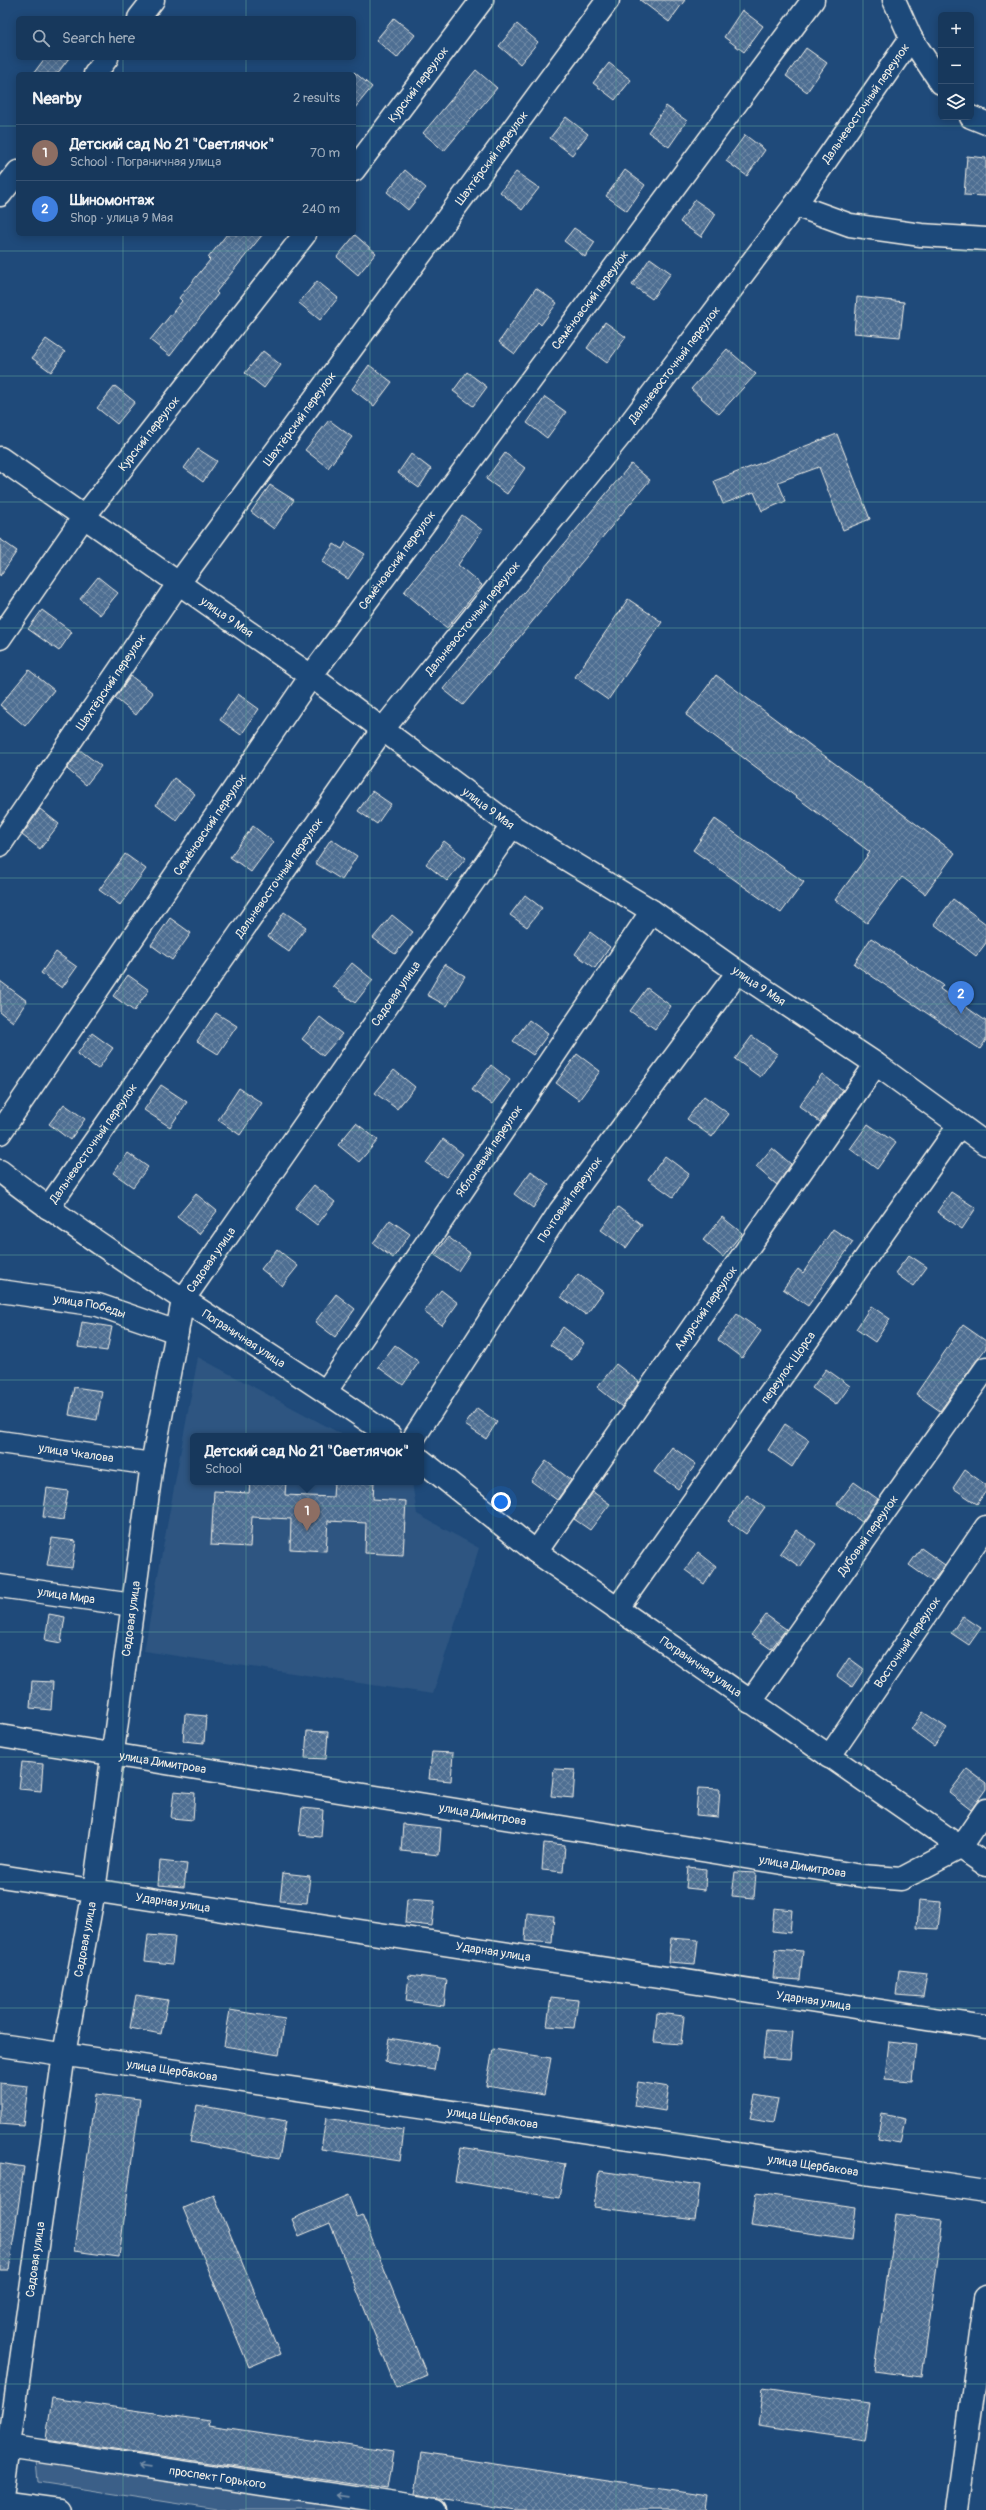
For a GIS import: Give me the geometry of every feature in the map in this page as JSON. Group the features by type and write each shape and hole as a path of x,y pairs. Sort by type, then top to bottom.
{"street":[{"path":"141,16 153,0"},
{"name":"Курский переулок","path":"356,167 482,0"},
{"name":"Шахтёрский переулок","path":"0,845 178,584 608,0"},
{"name":"Семёновский переулок","path":"0,1133 311,676 813,0"},
{"path":"894,0 911,38 938,78"},
{"name":"Дальневосточный переулок","path":"48,1208 383,729 628,426 795,205 911,38"},
{"path":"96,72 106,60"},
{"path":"974,118 986,123"},
{"path":"0,195 16,175"},
{"path":"795,205 850,225 921,235 986,239"},
{"name":"Курский переулок","path":"0,638 84,518 303,236"},
{"name":"улица 9 Мая","path":"0,458 311,676 512,826 652,911 738,972 876,1064 959,1126 986,1144"},
{"name":"Садовая улица","path":"0,2505 5,2446 64,2054 94,1891 152,1464 183,1300 512,826"},
{"name":"Яблоневый переулок","path":"326,1391 652,911"},
{"name":"Почтовый переулок","path":"417,1433 560,1211 738,972"},
{"name":"Амурский переулок","path":"536,1552 876,1064"},
{"name":"переулок Щорса","path":"617,1609 959,1126"},
{"name":"Пограничная улица","path":"0,1171 48,1208 183,1300 326,1391 386,1433"},
{"name":"улица Победы","path":"0,1291 98,1305 177,1332"},
{"name":"Дубовый переулок","path":"750,1702 986,1368"},
{"name":"улица Чкалова","path":"0,1442 152,1464"},
{"name":"Пограничная улица","path":"424,1462 536,1552 828,1757 986,1865"},
{"name":"Восточный переулок","path":"828,1757 986,1527"},
{"name":"улица Мира","path":"0,1586 133,1605"},
{"name":"улица Димитрова","path":"0,1736 112,1752 862,1876 901,1878 960,1848"},
{"path":"960,1848 986,1810"},
{"name":"Ударная улица","path":"0,1876 986,2027"},
{"name":"улица Щербакова","path":"0,2045 986,2191"},
{"path":"957,2510 986,2297"},
{"name":"проспект Горького","path":"5,2446 436,2510"},
{"path":"0,2505 59,2510"}],"shaded area":[{"path":"198,1357 339,1433 190,1433 190,1485 412,1485 417,1514 479,1548 433,1694 144,1651"},
{"path":"36,2460 379,2510 218,2510 38,2482"}],"building":[{"path":"640,0 685,0 669,22"},
{"path":"742,10 763,26 744,52 724,37"},
{"path":"394,18 415,35 397,58 376,40"},
{"path":"517,24 538,42 520,64 499,46"},
{"path":"806,48 827,63 807,92 786,76"},
{"path":"44,60 68,60 58,72 34,72"},
{"path":"609,63 631,80 615,100 593,83"},
{"path":"476,70 497,88 444,151 423,133"},
{"path":"356,74 372,87 356,107"},
{"path":"666,106 687,121 669,147 648,132"},
{"path":"566,117 588,134 572,155 550,138"},
{"path":"745,135 765,150 747,176 726,161"},
{"path":"967,156 986,158 986,196 964,195"},
{"path":"405,170 426,188 408,210 387,192"},
{"path":"625,170 645,185 627,211 606,196"},
{"path":"516,172 539,188 522,210 500,192"},
{"path":"695,200 716,214 701,237 680,222"},
{"path":"574,228 595,242 585,257 564,241"},
{"path":"225,236 261,236 216,292 218,294 170,356 150,340 182,301 179,298 210,260 208,258"},
{"path":"354,236 356,236 376,253 358,275 337,257"},
{"path":"650,258 671,273 652,299 632,285"},
{"path":"317,281 338,298 320,320 299,303"},
{"path":"536,288 557,303 541,325 538,322 515,354 499,342"},
{"path":"857,297 904,302 900,337 854,333"},
{"path":"605,322 626,337 607,363 587,348"},
{"path":"46,339 65,352 51,372 32,358"},
{"path":"727,349 756,374 719,414 691,389"},
{"path":"263,351 281,365 264,388 245,373"},
{"path":"369,365 392,382 374,406 352,389"},
{"path":"467,372 487,387 473,406 453,391"},
{"path":"115,386 135,402 117,424 97,408"},
{"path":"545,397 566,412 547,438 527,423"},
{"path":"329,420 352,437 328,468 305,450"},
{"path":"837,434 870,519 843,530 819,467 778,482 786,501 762,511 754,492 723,504 714,481"},
{"path":"198,449 217,461 203,482 184,468"},
{"path":"505,453 525,468 507,494 486,479"},
{"path":"411,454 431,469 419,488 398,473"},
{"path":"631,464 650,480 463,705 443,689"},
{"path":"270,485 294,500 274,529 251,512"},
{"path":"462,515 482,530 458,565 482,585 447,628 404,592 444,542"},
{"path":"0,539 17,551 0,576"},
{"path":"346,542 365,554 348,579 322,562 334,544 342,549"},
{"path":"98,577 118,593 100,615 80,599"},
{"path":"628,599 662,622 608,700 575,677"},
{"path":"42,610 72,632 59,651 28,629"},
{"path":"29,670 54,690 25,726 0,705"},
{"path":"716,675 955,853 925,894 902,877 867,923 835,900 870,852 686,715"},
{"path":"131,676 153,693 136,715 115,698"},
{"path":"238,694 259,709 241,735 220,720"},
{"path":"80,750 101,766 86,785 67,769"},
{"path":"174,778 195,794 176,820 156,805"},
{"path":"372,791 391,804 377,824 358,811"},
{"path":"40,809 59,824 40,849 22,835"},
{"path":"715,819 804,882 781,913 693,850"},
{"path":"253,826 273,842 251,872 230,857"},
{"path":"331,839 357,856 342,880 315,863"},
{"path":"444,841 466,858 447,881 426,864"},
{"path":"125,854 146,869 120,905 99,890"},
{"path":"525,895 542,908 527,927 510,915"},
{"path":"953,899 986,924 986,943 976,956 934,924"},
{"path":"284,912 306,927 289,952 268,937"},
{"path":"392,915 413,932 395,954 373,938"},
{"path":"170,918 191,933 172,960 151,945"},
{"path":"590,932 610,947 595,968 575,954"},
{"path":"871,938 943,985 940,989 986,1021 986,1040 980,1049 854,964"},
{"path":"56,952 77,967 62,988 41,973"},
{"path":"352,963 373,980 355,1003 333,986"},
{"path":"445,964 465,976 447,1006 427,995"},
{"path":"128,975 149,990 134,1011 113,996"},
{"path":"0,981 27,1001 13,1022 0,1012"},
{"path":"647,988 671,1006 655,1029 630,1011"},
{"path":"216,1013 237,1026 218,1054 197,1041"},
{"path":"320,1017 342,1034 323,1056 302,1039"},
{"path":"529,1020 548,1034 533,1055 513,1041"},
{"path":"92,1033 113,1048 98,1069 77,1054"},
{"path":"752,1036 777,1054 760,1077 735,1059"},
{"path":"577,1054 600,1071 579,1100 556,1083"},
{"path":"491,1065 510,1080 492,1104 472,1090"},
{"path":"394,1070 415,1087 397,1109 375,1093"},
{"path":"822,1074 843,1090 820,1122 799,1106"},
{"path":"161,1085 187,1102 170,1127 144,1110"},
{"path":"239,1088 262,1103 240,1135 218,1120"},
{"path":"704,1096 729,1114 712,1137 687,1119"},
{"path":"64,1104 85,1119 70,1140 49,1124"},
{"path":"356,1123 378,1140 359,1162 338,1145"},
{"path":"868,1124 896,1143 877,1169 850,1149"},
{"path":"443,1139 463,1154 446,1177 426,1163"},
{"path":"772,1148 791,1164 777,1185 756,1167"},
{"path":"128,1153 148,1167 133,1187 113,1173"},
{"path":"665,1156 689,1174 673,1197 648,1179"},
{"path":"531,1171 549,1185 533,1208 514,1194"},
{"path":"314,1185 335,1202 317,1225 295,1208"},
{"path":"951,1192 976,1208 962,1229 937,1212"},
{"path":"196,1194 217,1211 199,1234 177,1217"},
{"path":"618,1207 642,1225 626,1248 601,1230"},
{"path":"722,1217 742,1233 723,1257 703,1240"},
{"path":"390,1220 410,1234 393,1258 373,1243"},
{"path":"833,1229 853,1242 808,1306 783,1289 798,1269 803,1273"},
{"path":"448,1237 470,1253 458,1271 435,1255"},
{"path":"277,1249 298,1266 282,1286 261,1269"},
{"path":"909,1255 927,1267 913,1286 895,1273"},
{"path":"578,1274 603,1292 586,1315 561,1297"},
{"path":"441,1290 458,1303 442,1325 424,1312"},
{"path":"336,1294 355,1309 335,1337 315,1322"},
{"path":"871,1306 890,1319 875,1342 856,1329"},
{"path":"737,1314 761,1331 742,1358 718,1340"},
{"path":"82,1322 112,1327 107,1351 78,1347"},
{"path":"963,1325 986,1341 986,1348 940,1411 916,1394"},
{"path":"563,1327 584,1343 572,1360 550,1345"},
{"path":"395,1345 419,1362 403,1385 378,1367"},
{"path":"616,1364 639,1382 622,1407 597,1387"},
{"path":"826,1369 850,1386 836,1405 812,1388"},
{"path":"74,1387 102,1391 97,1420 69,1415"},
{"path":"477,1408 497,1422 486,1439 465,1425"},
{"path":"785,1424 809,1440 792,1467 768,1450"},
{"path":"672,1447 696,1464 678,1489 654,1472"},
{"path":"546,1461 571,1480 557,1500 531,1481"},
{"path":"965,1470 986,1485 986,1491 977,1504 953,1488"},
{"path":"854,1482 878,1499 862,1522 837,1504"},
{"path":"250,1485 286,1485 285,1495 333,1497 334,1485 374,1485 373,1499 406,1501 403,1555 365,1553 366,1523 328,1521 326,1551 290,1549 291,1519 252,1517 250,1547 211,1545 214,1491 249,1493"},
{"path":"47,1488 68,1491 63,1520 43,1517"},
{"path":"593,1492 610,1504 590,1530 574,1519"},
{"path":"747,1495 765,1507 746,1534 728,1521"},
{"path":"796,1530 816,1544 800,1567 780,1553"},
{"path":"52,1538 76,1541 72,1568 47,1565"},
{"path":"921,1548 945,1565 933,1582 909,1565"},
{"path":"698,1552 716,1566 704,1584 685,1570"},
{"path":"49,1614 65,1617 61,1643 45,1640"},
{"path":"766,1615 786,1629 771,1649 751,1635"},
{"path":"963,1616 981,1628 969,1645 951,1633"},
{"path":"849,1658 864,1669 852,1687 837,1676"},
{"path":"32,1681 53,1682 51,1710 30,1708"},
{"path":"923,1712 947,1728 934,1746 911,1729"},
{"path":"185,1714 206,1716 204,1743 183,1741"},
{"path":"307,1731 328,1732 326,1759 305,1758"},
{"path":"432,1752 453,1753 451,1781 429,1779"},
{"path":"22,1762 43,1764 41,1791 19,1789"},
{"path":"554,1769 575,1770 573,1798 551,1796"},
{"path":"967,1769 986,1783 986,1789 971,1810 949,1793"},
{"path":"698,1788 720,1789 718,1817 696,1815"},
{"path":"174,1791 195,1793 193,1820 171,1818"},
{"path":"302,1808 323,1810 321,1837 299,1835"},
{"path":"403,1824 441,1828 439,1855 401,1851"},
{"path":"544,1843 565,1845 563,1872 542,1870"},
{"path":"160,1861 187,1864 184,1887 158,1885"},
{"path":"688,1867 706,1869 705,1890 686,1888"},
{"path":"735,1872 756,1873 754,1898 732,1896"},
{"path":"283,1873 310,1876 307,1903 280,1901"},
{"path":"407,1899 435,1901 432,1926 405,1923"},
{"path":"919,1900 941,1902 938,1929 917,1928"},
{"path":"774,1908 792,1910 790,1933 772,1931"},
{"path":"527,1913 554,1916 552,1943 525,1941"},
{"path":"148,1935 175,1937 172,1964 145,1961"},
{"path":"671,1938 698,1940 695,1964 668,1962"},
{"path":"776,1949 803,1951 800,1980 773,1978"},
{"path":"899,1970 927,1973 923,1997 896,1995"},
{"path":"409,1975 447,1980 444,2006 406,2001"},
{"path":"136,1995 168,2000 161,2034 130,2028"},
{"path":"551,1997 578,2000 574,2028 547,2026"},
{"path":"230,2010 285,2019 279,2055 224,2046"},
{"path":"657,2013 684,2016 681,2044 654,2042"},
{"path":"766,2030 793,2032 790,2060 763,2058"},
{"path":"389,2038 438,2046 434,2070 385,2062"},
{"path":"889,2041 916,2044 912,2081 885,2079"},
{"path":"493,2049 551,2058 544,2095 486,2086"},
{"path":"638,2082 669,2087 665,2111 634,2106"},
{"path":"0,2083 28,2086 23,2126 0,2124"},
{"path":"95,2094 140,2099 119,2257 74,2251"},
{"path":"755,2095 778,2099 773,2123 750,2119"},
{"path":"197,2105 286,2121 279,2159 190,2142"},
{"path":"882,2114 906,2119 901,2143 877,2139"},
{"path":"326,2118 404,2130 400,2161 321,2149"},
{"path":"461,2147 565,2164 559,2198 455,2181"},
{"path":"0,2163 24,2167 9,2270 0,2270"},
{"path":"599,2171 700,2185 695,2220 594,2207"},
{"path":"756,2193 856,2207 852,2239 751,2225"},
{"path":"214,2195 280,2354 249,2367 183,2208"},
{"path":"348,2195 357,2217 362,2215 427,2375 396,2388 330,2223 299,2236 292,2219"},
{"path":"896,2214 943,2220 922,2377 874,2371"},
{"path":"763,2388 870,2403 864,2440 758,2425"},
{"path":"52,2398 209,2421 208,2425 393,2452 387,2489 46,2439"},
{"path":"421,2453 708,2496 706,2510 515,2510 415,2494"}],"place":[{"name":"Шиномонтаж","path":"961,1014"},
{"name":"Детский сад № 21 \"Светлячок\"","path":"307,1531"}]}
